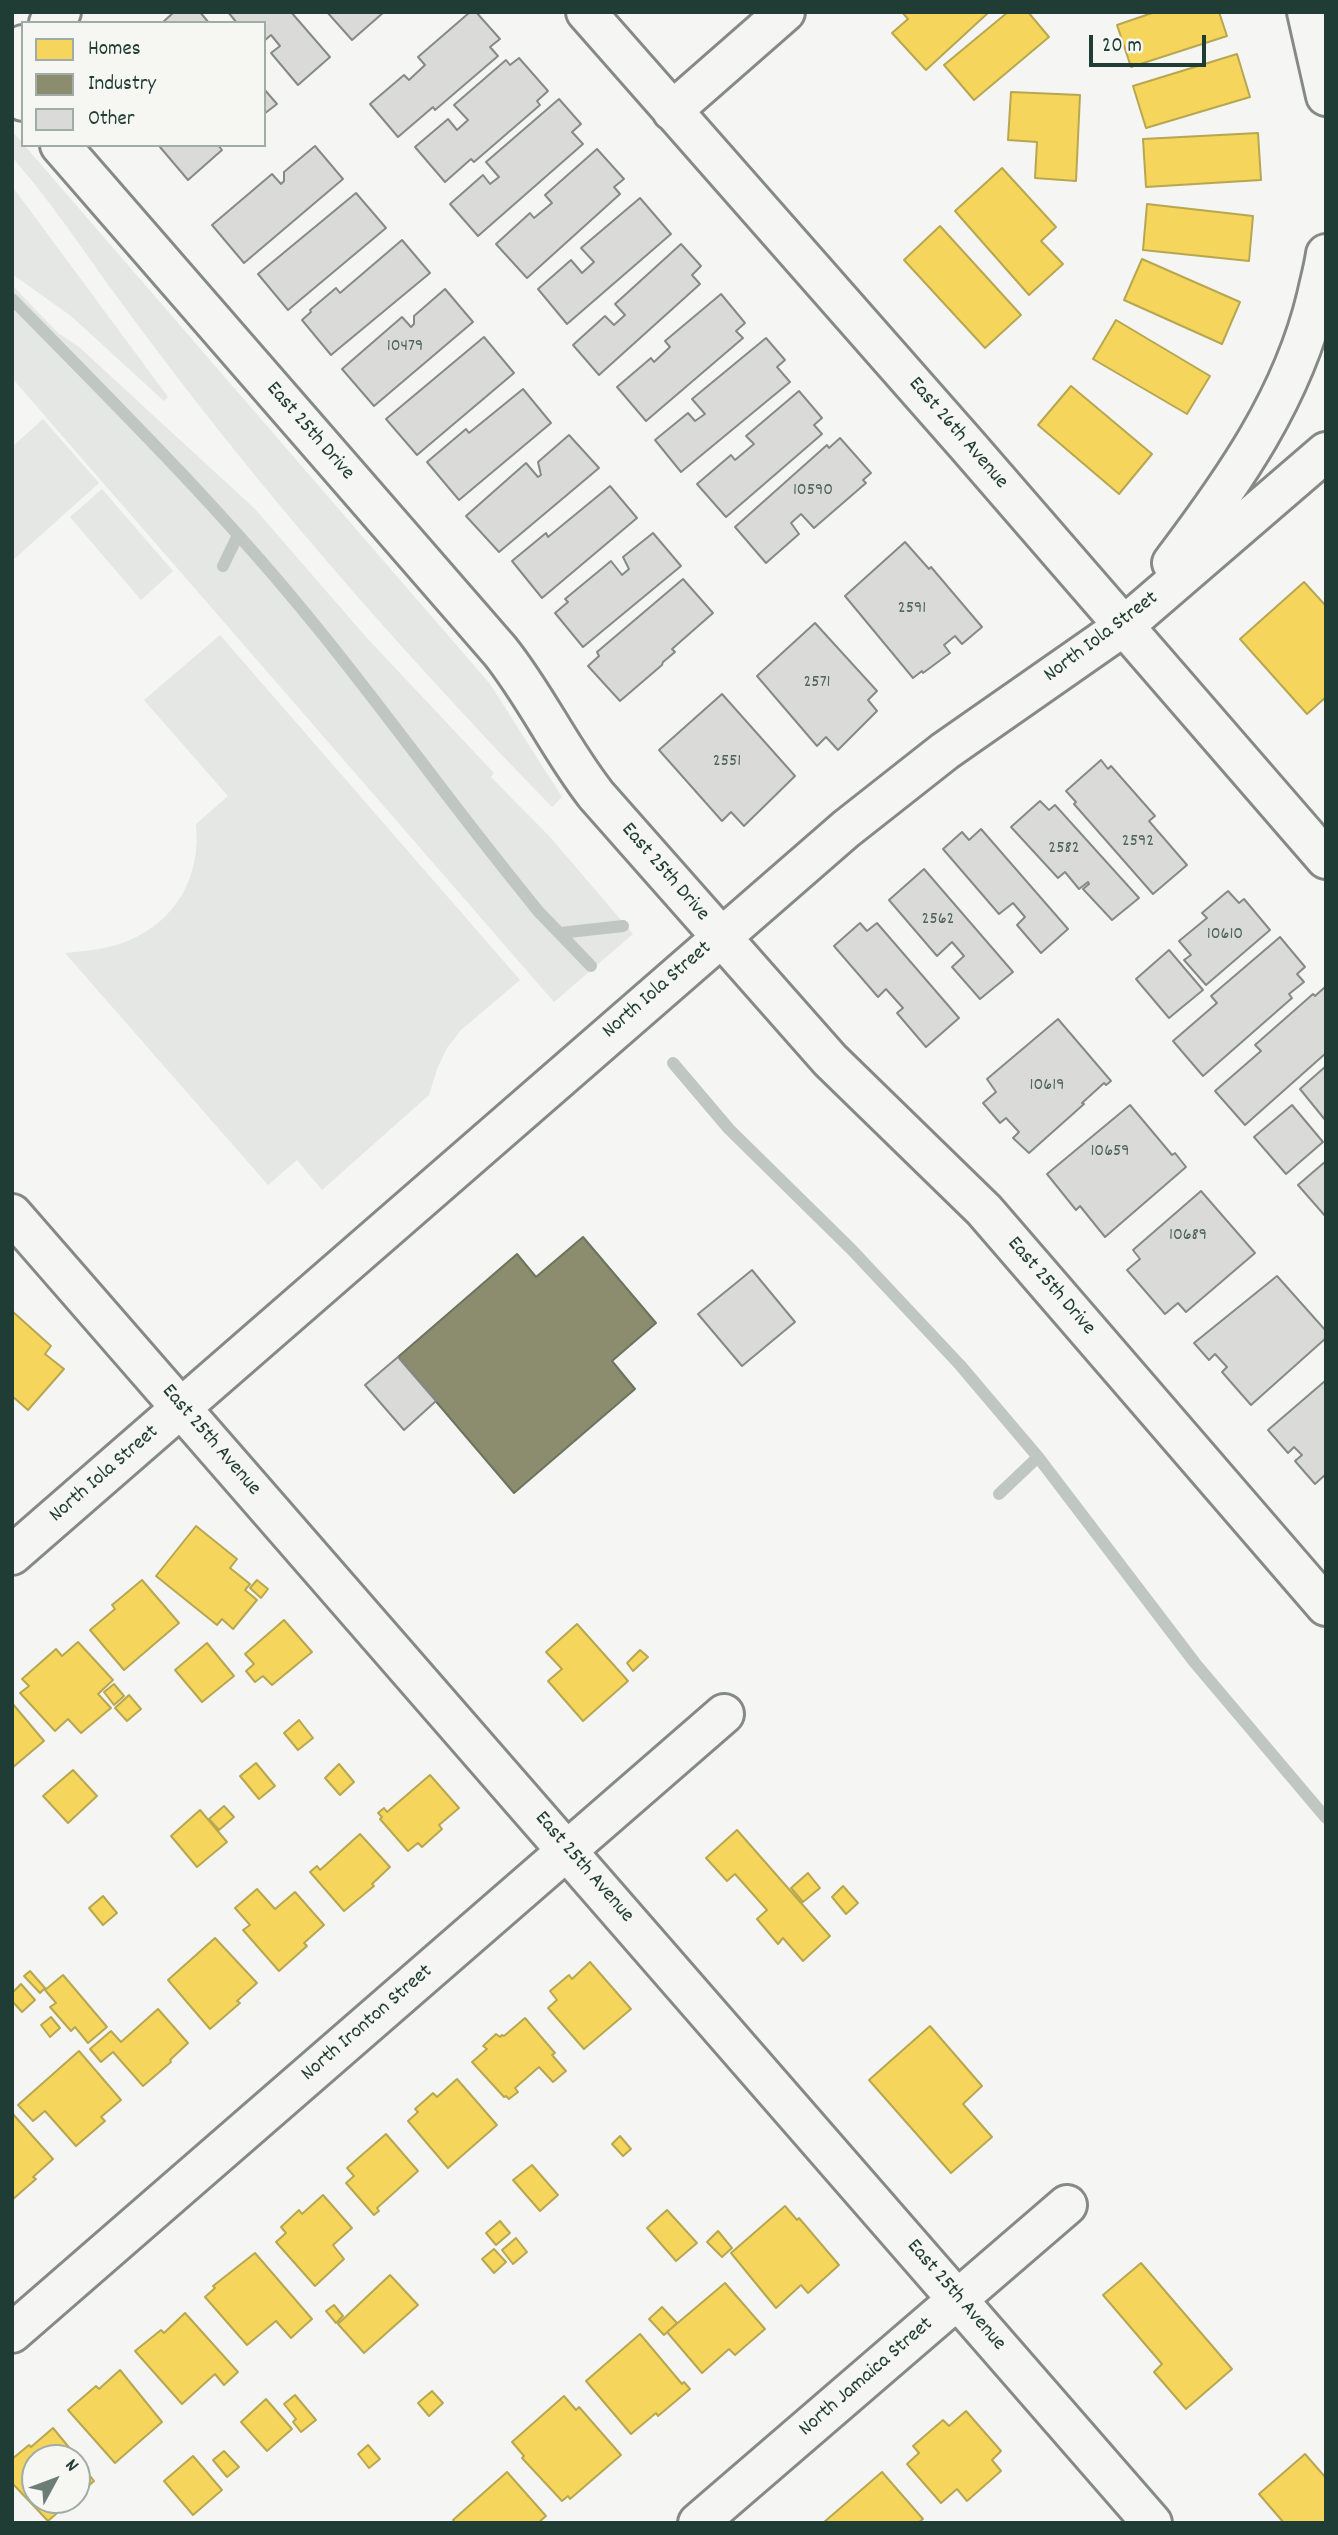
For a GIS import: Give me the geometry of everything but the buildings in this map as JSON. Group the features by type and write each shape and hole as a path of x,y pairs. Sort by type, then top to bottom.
{"street":[{"name":"East 26th Avenue","path":"586,12 1326,859"},
{"path":"672,111 785,12"},
{"path":"1307,12 1326,96"},
{"name":"East 25th Drive","path":"62,147 500,651 521,678 586,783 840,1070 984,1210 1326,1606"},
{"path":"1124,626 1226,492 1278,404 1309,330 1326,254"},
{"name":"North Iola Street","path":"12,1555 846,829 936,758 1124,626 1326,452"},
{"name":"East 25th Avenue","path":"12,1214 1153,2523"},
{"name":"North Ironton Street","path":"12,2333 724,1714"},
{"name":"North Jamaica Street","path":"698,2523 1067,2205"}],"shaded area":[{"path":"12,131 21,141 21,147 26,147 490,684 562,797 552,807 425,672 244,462 131,316 15,160"},
{"path":"12,186 168,397 164,401 71,316 12,274"},
{"path":"12,285 58,333 79,347 255,509 366,637 494,773 491,777 550,837 633,934 554,1002 12,378"},
{"path":"43,419 99,483 12,561 12,447"},
{"path":"102,489 173,571 141,600 70,517"},
{"path":"220,635 520,980 461,1030 447,1048 429,1095 322,1190 297,1160 268,1185 65,953 121,944 145,932 172,908 190,878 197,843 196,824 228,796 144,700"}],"waterway":[{"path":"12,299 160,450 267,568 353,673 538,911 591,966"},
{"path":"223,566 238,535"},
{"path":"560,933 623,926"},
{"path":"673,1063 729,1129 852,1250 960,1365 1038,1457 1195,1663 1326,1818"},
{"path":"999,1494 1038,1457"}]}
